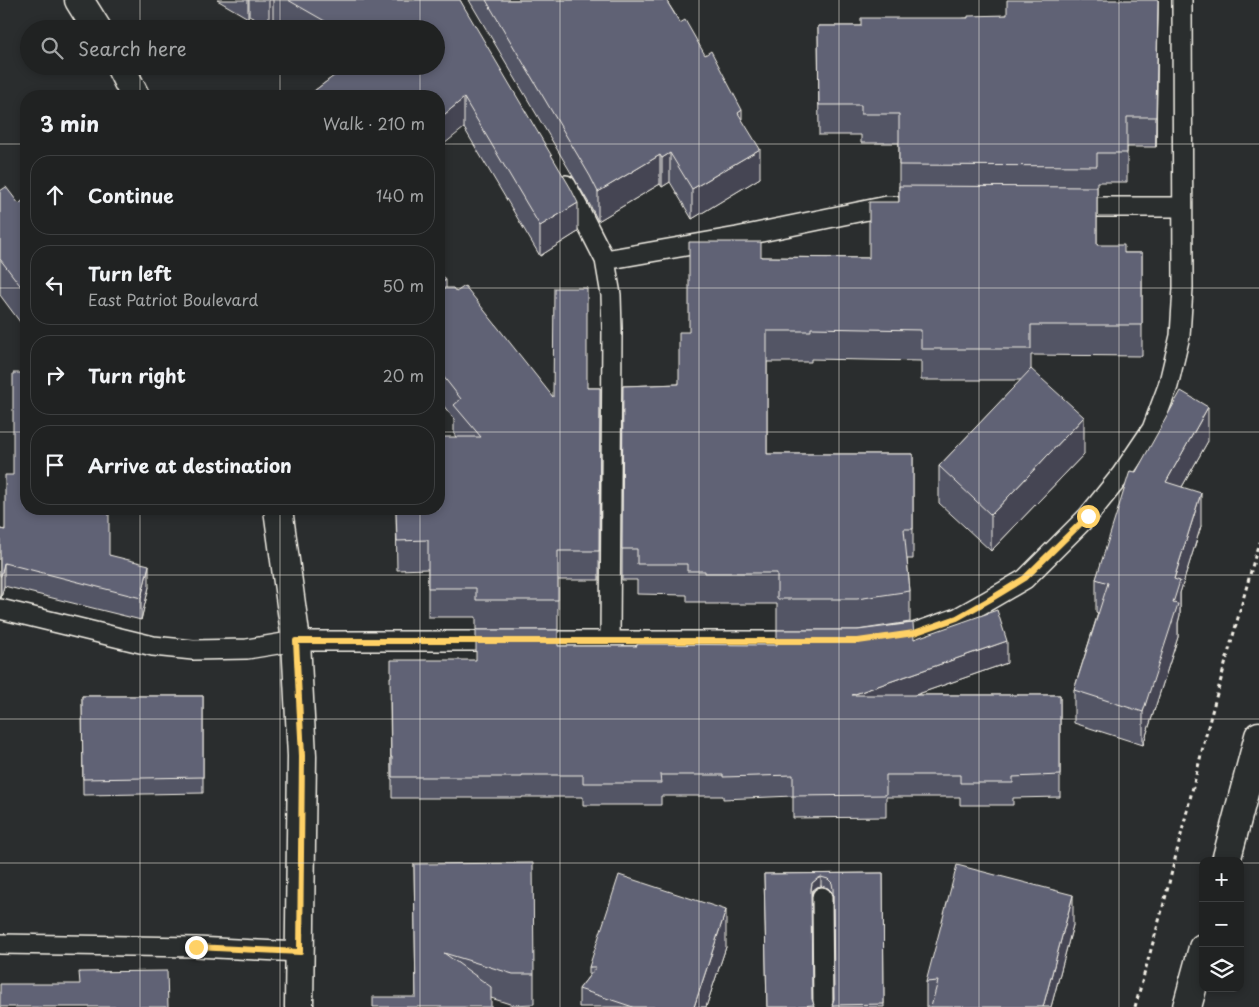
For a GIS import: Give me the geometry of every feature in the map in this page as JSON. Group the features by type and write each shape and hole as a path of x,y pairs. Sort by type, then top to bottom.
{"street":[{"path":"79,0 91,20"},
{"path":"124,75 132,90"},
{"path":"279,515 296,641 302,756 299,1007"},
{"path":"1227,857 1257,754"},
{"path":"1187,1007 1199,963"}],"lane":[{"path":"877,638 914,633 957,618 1025,578 1088,516 1122,475 1152,429 1168,386 1180,336 1183,288 1182,0"},
{"path":"556,169 605,260 611,295 610,641"},
{"path":"605,260 737,237 886,206 906,206"},
{"path":"1054,207 1182,208"},
{"path":"0,609 152,646 193,650 247,648 296,641 822,641"},
{"path":"822,897 823,1007"},
{"path":"0,944 196,947 300,952"}],"path":[{"path":"1135,1007 1164,903 1210,719 1259,542"}],"building":[{"path":"288,0 460,0 578,203 540,226 464,98 445,114 445,90 315,90 335,75 445,75 445,20 323,20"},
{"path":"486,0 666,0 680,23 685,20 705,55 711,51 742,110 738,113 760,149 692,189 670,153 662,158 660,155 598,192"},
{"path":"1007,0 1158,0 1156,117 1127,117 1127,153 1097,153 1097,166 899,165 899,114 861,114 861,105 819,105 818,26 861,26 861,18 968,18 968,16 1007,15"},
{"path":"899,186 1097,187 1097,245 1124,245 1124,253 1142,253 1142,325 1031,325 1031,349 921,349 921,330 811,328 811,331 767,331 767,454 913,454 913,529 904,529 910,591 857,599 777,599 777,573 705,573 705,571 687,571 687,564 637,564 637,549 622,549 623,386 679,384 679,332 689,332 689,242 761,242 761,257 869,258 869,202 899,202"},
{"path":"6,187 20,203 20,285 0,259 0,191"},
{"path":"465,286 553,397 554,288 587,288 587,388 600,388 599,551 558,551 558,600 476,600 476,588 428,588 428,540 397,541 396,515 445,515 445,437 481,437 454,405 461,399 445,379 445,288 453,288 456,292"},
{"path":"1031,369 1084,417 991,515 939,466"},
{"path":"13,373 20,373 20,515 109,515 109,555 149,565 141,598 4,563 0,576 0,529 5,530 5,475 13,475"},
{"path":"1181,391 1208,407 1166,482 1201,493 1174,579 1180,581 1173,603 1178,604 1143,712 1074,690 1108,583 1096,579 1130,471 1136,472"},
{"path":"997,610 1007,641 852,695 1060,695 1060,775 1013,777 1013,783 960,783 960,775 886,775 886,795 793,796 793,775 723,777 723,775 660,775 661,783 583,783 583,775 392,777 391,660 476,660 476,630 558,630 558,646 637,646 637,644 777,645 777,630 858,630 913,623 914,639"},
{"path":"82,696 203,696 203,777 83,779"},
{"path":"533,863 534,974 513,974 444,953 491,987 491,1007 373,1007 373,997 416,997 414,864"},
{"path":"957,865 1073,895 1043,1007 931,1007 938,981 926,982"},
{"path":"883,873 884,1004 832,1005 834,999 833,889 832,883 828,879 821,877 812,883 811,889 812,999 814,1005 767,1007 764,874"},
{"path":"619,875 726,910 694,1007 633,1007 579,989 596,967 589,967"},
{"path":"167,971 168,1007 0,1007 0,984 80,984 79,972"}],"route":[{"path":"196,947 300,952 302,756 296,641 858,641 914,633 957,618 1025,578 1088,516"}]}
